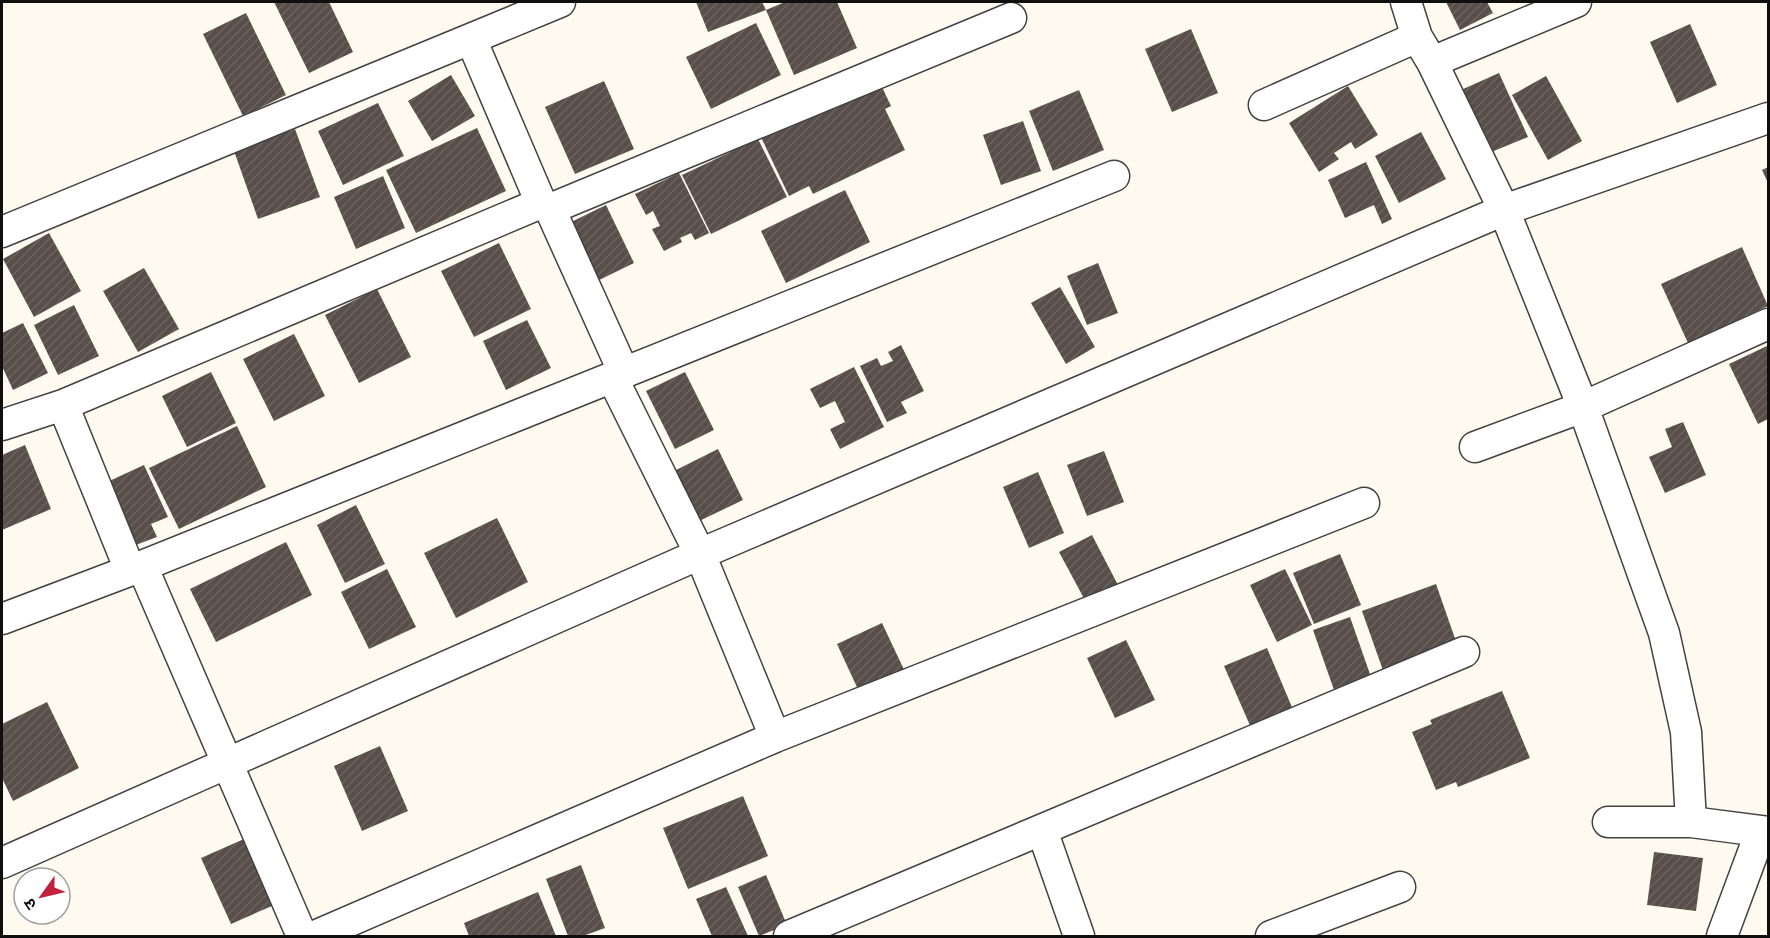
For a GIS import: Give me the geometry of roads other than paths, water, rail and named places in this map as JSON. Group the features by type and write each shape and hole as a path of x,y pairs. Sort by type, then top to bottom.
{"street":[{"path":"2,232 560,2"},
{"path":"1406,2 1417,37 1432,62 1504,210 1583,407 1664,633 1686,732 1691,822"},
{"path":"1432,62 1576,2"},
{"path":"2,425 63,405 545,206 1011,18"},
{"path":"1264,105 1417,37"},
{"path":"471,39 618,375 700,554 775,737"},
{"path":"2,863 700,554 1504,210 1768,118"},
{"path":"2,619 136,568 1114,176"},
{"path":"1475,447 1583,407 1768,324"},
{"path":"63,405 136,568 228,763 302,936"},
{"path":"315,936 775,737 1364,503"},
{"path":"789,936 1464,652"},
{"path":"1608,822 1691,822 1765,831 1722,936"},
{"path":"1042,830 1079,936"},
{"path":"1271,936 1400,887"}]}
